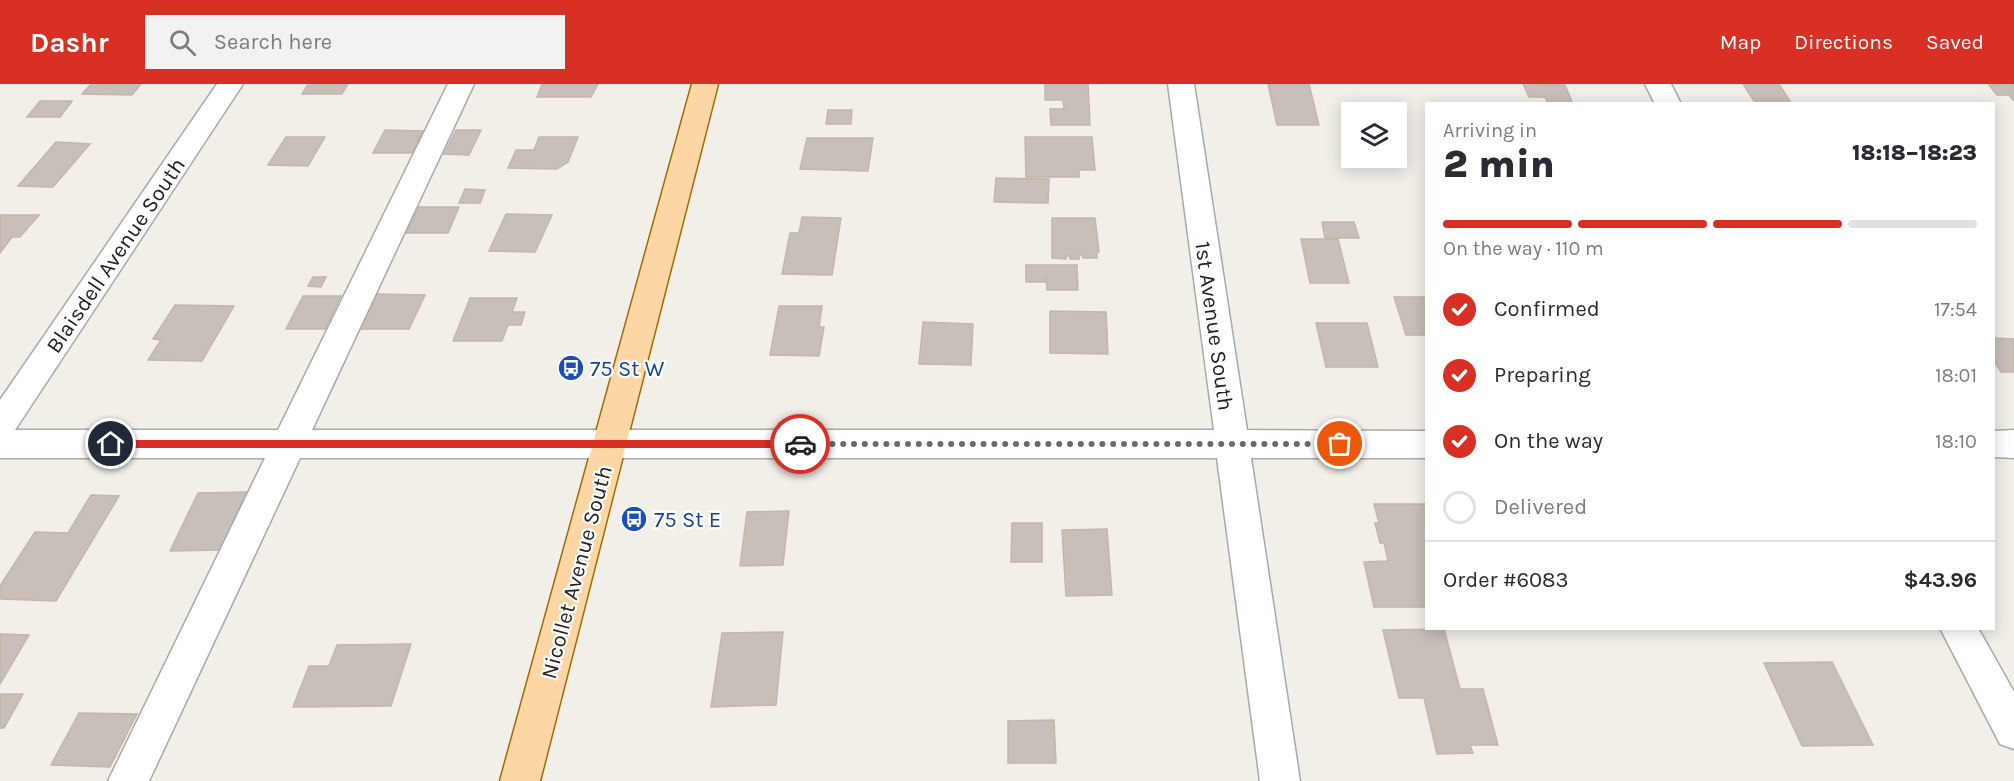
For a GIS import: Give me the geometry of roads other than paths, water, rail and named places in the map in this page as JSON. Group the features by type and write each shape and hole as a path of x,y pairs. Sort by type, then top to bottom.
{"main road":[{"name":"Nicollet Avenue South","path":"520,781 705,84"}],"street":[{"name":"Blaisdell Avenue South","path":"0,426 230,84"},
{"path":"128,781 460,84"},
{"name":"1st Avenue South","path":"1181,84 1280,781"},
{"path":"1658,84 1667,102"},
{"path":"0,444 1425,444"},
{"path":"1995,444 2014,444"},
{"path":"1959,630 2014,730"}],"place":[{"name":"75 St W","path":"571,368"},
{"name":"75 St E","path":"634,519"}]}
